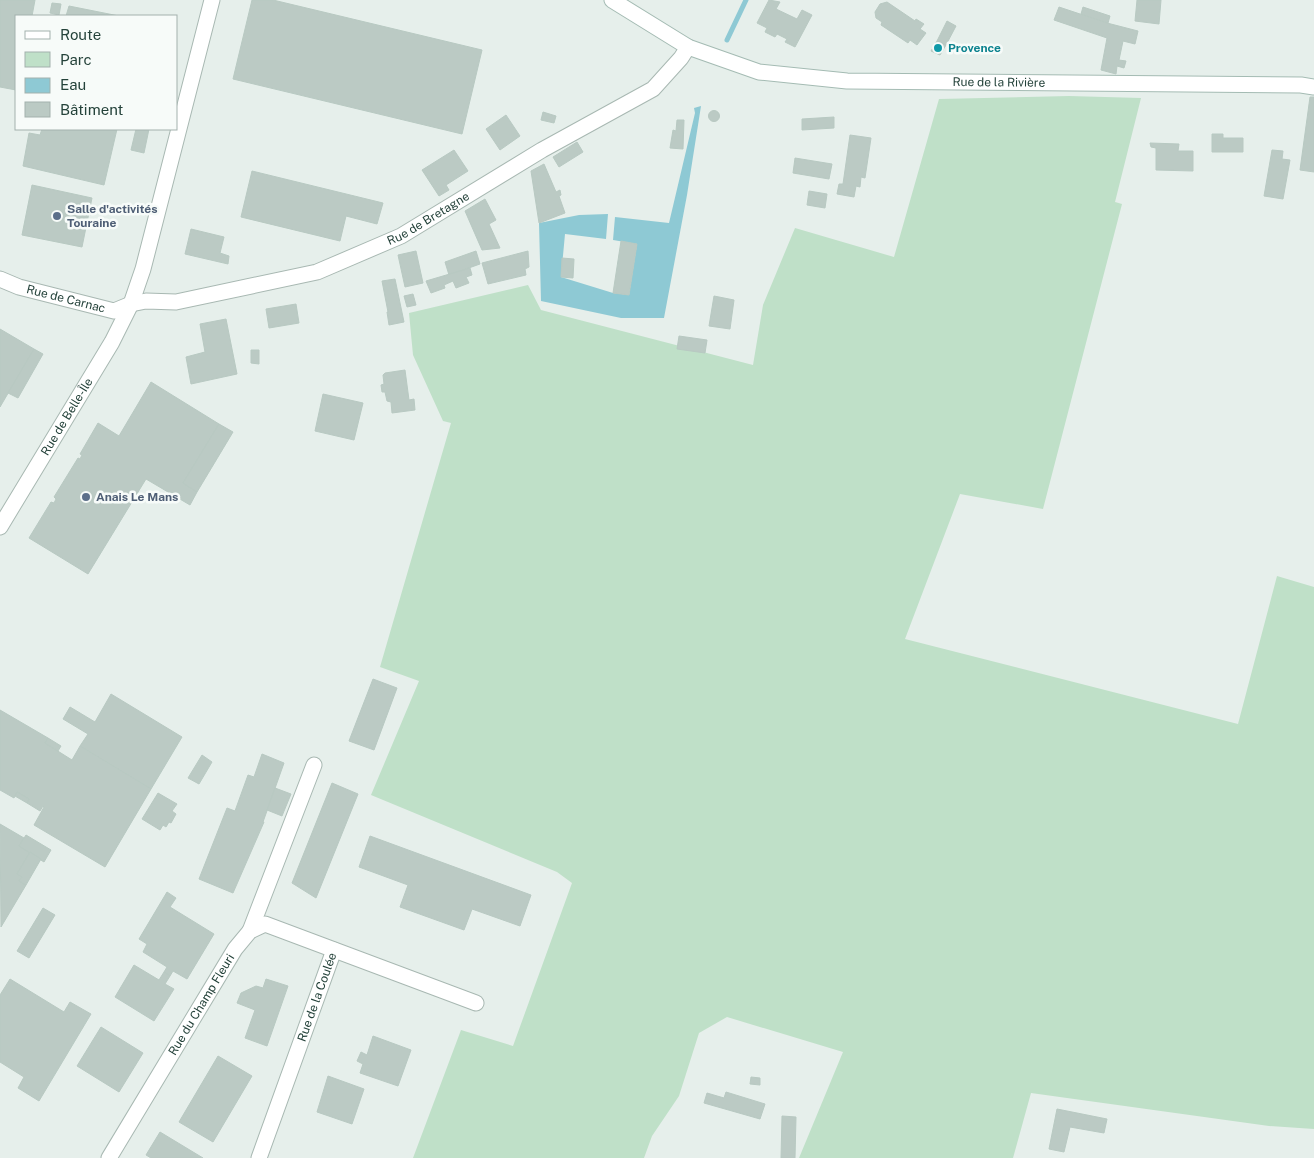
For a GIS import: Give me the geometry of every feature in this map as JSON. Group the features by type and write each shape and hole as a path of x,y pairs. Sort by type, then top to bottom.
{"street":[{"name":"Rue de Belle-Île","path":"0,527 112,342 131,304 143,269 212,0"},
{"name":"Rue de la Rivière","path":"612,0 688,47 759,72 847,81 1182,83 1314,87"},
{"name":"Rue de Bretagne","path":"131,304 146,301 176,302 316,272 401,236 542,150 653,89 681,58 688,47"},
{"name":"Rue de Carnac","path":"0,280 19,287 114,311 131,304"},
{"name":"Rue du Champ Fleuri","path":"109,1158 236,949 250,931 314,765"},
{"path":"250,931 265,924 334,950"},
{"name":"Rue de la Coulée","path":"259,1158 334,950 476,1003"}],"green space":[{"path":"1069,96 1141,98 1115,202 1122,204 1043,509 960,494 905,639 1238,724 1277,576 1314,587 1314,1129 1269,1126 1031,1093 1013,1158 799,1158 843,1052 727,1017 699,1033 679,1096 652,1136 644,1158 413,1158 461,1030 513,1046 572,883 557,872 371,795 419,681 380,667 451,423 443,421 413,355 409,313 528,285 541,310 753,365 763,305 795,228 894,257 939,99"}],"water":[{"path":"701,106 687,195 664,318 621,318 541,301 539,223 579,215 608,214 606,239 565,234 561,277 613,293 629,295 637,244 613,240 615,217 669,223 695,113 694,108"}],"building":[{"path":"0,0 35,0 32,15 15,15 15,90 0,87"},
{"path":"252,0 273,0 482,50 462,134 233,79"},
{"path":"769,0 780,2 776,9 797,19 802,10 812,15 795,47 785,42 787,39 777,34 775,37 765,32 767,28 757,23"},
{"path":"1137,0 1161,0 1159,24 1135,21"},
{"path":"887,2 915,21 916,19 924,24 920,29 926,33 917,45 910,40 908,43 881,25 882,22 876,18 875,12 880,4"},
{"path":"52,3 61,4 59,15 50,13"},
{"path":"69,6 114,15 66,15"},
{"path":"1059,7 1138,31 1135,44 1123,41 1119,60 1126,61 1124,68 1117,66 1116,74 1101,70 1107,38 1054,20"},
{"path":"1083,7 1110,16 1108,23 1081,14"},
{"path":"947,21 956,26 946,45 937,41"},
{"name":"Provence","path":"937,41 946,45 940,55 931,51"},
{"path":"1310,97 1314,97 1314,172 1300,170"},
{"path":"714,110 720,116 714,122 708,116"},
{"path":"543,112 556,116 554,123 541,120"},
{"path":"506,115 520,136 500,150 486,129"},
{"path":"834,117 834,128 802,130 802,119"},
{"path":"677,120 684,120 683,149 670,148 673,130 676,131"},
{"path":"42,130 117,130 104,185 23,166 29,133 40,135"},
{"path":"136,130 149,130 144,153 131,150"},
{"path":"1212,134 1223,134 1223,138 1243,138 1243,152 1212,152"},
{"path":"850,135 871,138 865,178 861,177 860,187 856,186 854,197 837,194 839,184 843,184"},
{"path":"577,142 583,152 559,167 553,157"},
{"path":"1150,143 1179,144 1178,151 1193,151 1193,171 1156,170 1156,148 1151,147"},
{"path":"454,150 468,171 446,185 449,190 439,196 422,170"},
{"path":"1272,150 1283,151 1282,159 1290,160 1283,199 1264,196"},
{"path":"795,158 832,164 829,179 793,173"},
{"path":"544,164 556,192 560,190 561,195 559,196 565,213 539,223 531,171"},
{"path":"252,171 383,203 377,224 346,216 340,241 241,217"},
{"name":"Salle d'activités Touraine","path":"32,185 92,198 82,247 22,235"},
{"path":"809,191 827,194 825,208 807,205"},
{"path":"485,199 496,220 489,224 500,248 482,250 465,211"},
{"path":"191,229 224,237 220,253 229,256 228,264 185,254"},
{"path":"621,241 637,244 629,295 613,293"},
{"path":"416,251 423,283 405,287 398,255"},
{"path":"476,251 480,264 449,275 445,262"},
{"path":"528,251 529,267 525,269 526,275 488,284 482,263"},
{"path":"562,258 574,259 573,278 561,277"},
{"path":"470,268 472,275 466,277 469,283 456,288 453,281 444,285 445,288 431,293 426,281"},
{"path":"395,279 404,322 389,325 382,281"},
{"path":"413,294 416,305 407,307 404,296"},
{"path":"714,296 734,300 730,329 709,326"},
{"path":"296,304 299,323 269,328 266,309"},
{"path":"226,319 237,374 191,384 186,357 205,352 200,324"},
{"path":"0,329 34,349 0,407"},
{"path":"679,336 707,340 705,353 677,349"},
{"path":"34,349 43,354 18,398 8,393"},
{"path":"251,350 259,350 259,364 251,363"},
{"path":"405,370 409,400 414,399 415,410 392,413 391,402 387,401 385,392 382,392 381,385 384,384 383,375 385,373"},
{"path":"151,382 219,424 183,483 197,492 190,505 146,479 88,574 29,538 51,502 54,503 56,499 54,497 78,458 80,459 82,455 80,454 98,423 119,436"},
{"path":"323,394 363,403 354,440 315,431"},
{"path":"219,424 233,432 197,492 183,483"},
{"path":"373,679 397,688 374,750 349,741"},
{"path":"111,694 182,737 151,789 80,746 88,734 63,719 70,707 95,722"},
{"path":"0,710 48,738 45,743 72,760 80,746 151,789 105,867 34,825 43,806 40,811 27,803 29,799 17,792 14,798 0,790"},
{"path":"48,738 61,746 58,751 45,743"},
{"path":"262,754 284,763 264,822 233,893 199,879 227,808 235,811 248,775 254,777"},
{"path":"202,755 212,762 199,784 188,778"},
{"path":"332,783 358,794 316,898 292,883"},
{"path":"275,788 291,794 282,816 267,810"},
{"path":"17,792 29,799 27,803 15,796"},
{"path":"158,793 177,804 172,811 176,814 171,823 169,822 166,827 163,825 160,830 142,819"},
{"path":"0,824 24,838 19,846 30,852 17,874 22,877 19,881 26,885 1,927"},
{"path":"26,835 51,850 44,862 19,846"},
{"path":"370,836 531,895 520,926 472,909 464,930 400,907 408,885 359,867"},
{"path":"30,852 41,859 26,885 19,881 22,877 17,874"},
{"path":"167,892 176,898 170,907 214,934 187,979 173,971 170,976 164,972 167,967 143,952 147,944 139,939"},
{"path":"43,908 55,915 29,958 17,951"},
{"path":"134,965 159,980 164,972 170,976 165,984 174,989 154,1021 115,997"},
{"path":"10,979 64,1012 70,1002 91,1014 39,1101 18,1088 24,1077 0,1062 0,995"},
{"path":"266,979 288,986 267,1046 245,1038 255,1010 237,1003 241,993 256,986 263,988"},
{"path":"101,1027 143,1053 119,1092 77,1066"},
{"path":"373,1036 411,1050 398,1086 360,1073 363,1064 357,1061 361,1052 367,1055"},
{"path":"218,1056 252,1076 213,1142 179,1122"},
{"path":"328,1076 364,1089 352,1124 317,1112"},
{"path":"751,1077 760,1078 760,1085 750,1084"},
{"path":"726,1092 765,1104 760,1119 704,1103 707,1093 724,1098"},
{"path":"1057,1109 1107,1119 1104,1133 1070,1127 1064,1152 1049,1149"},
{"path":"782,1116 796,1117 795,1158 781,1158"},
{"path":"160,1132 203,1158 151,1158 146,1155"}],"waterway":[{"path":"727,40 746,0"}],"place":[{"name":"Provence","path":"938,48"},
{"name":"Salle d'activités Touraine","path":"57,216"},
{"name":"Anais Le Mans","path":"86,497"}]}
